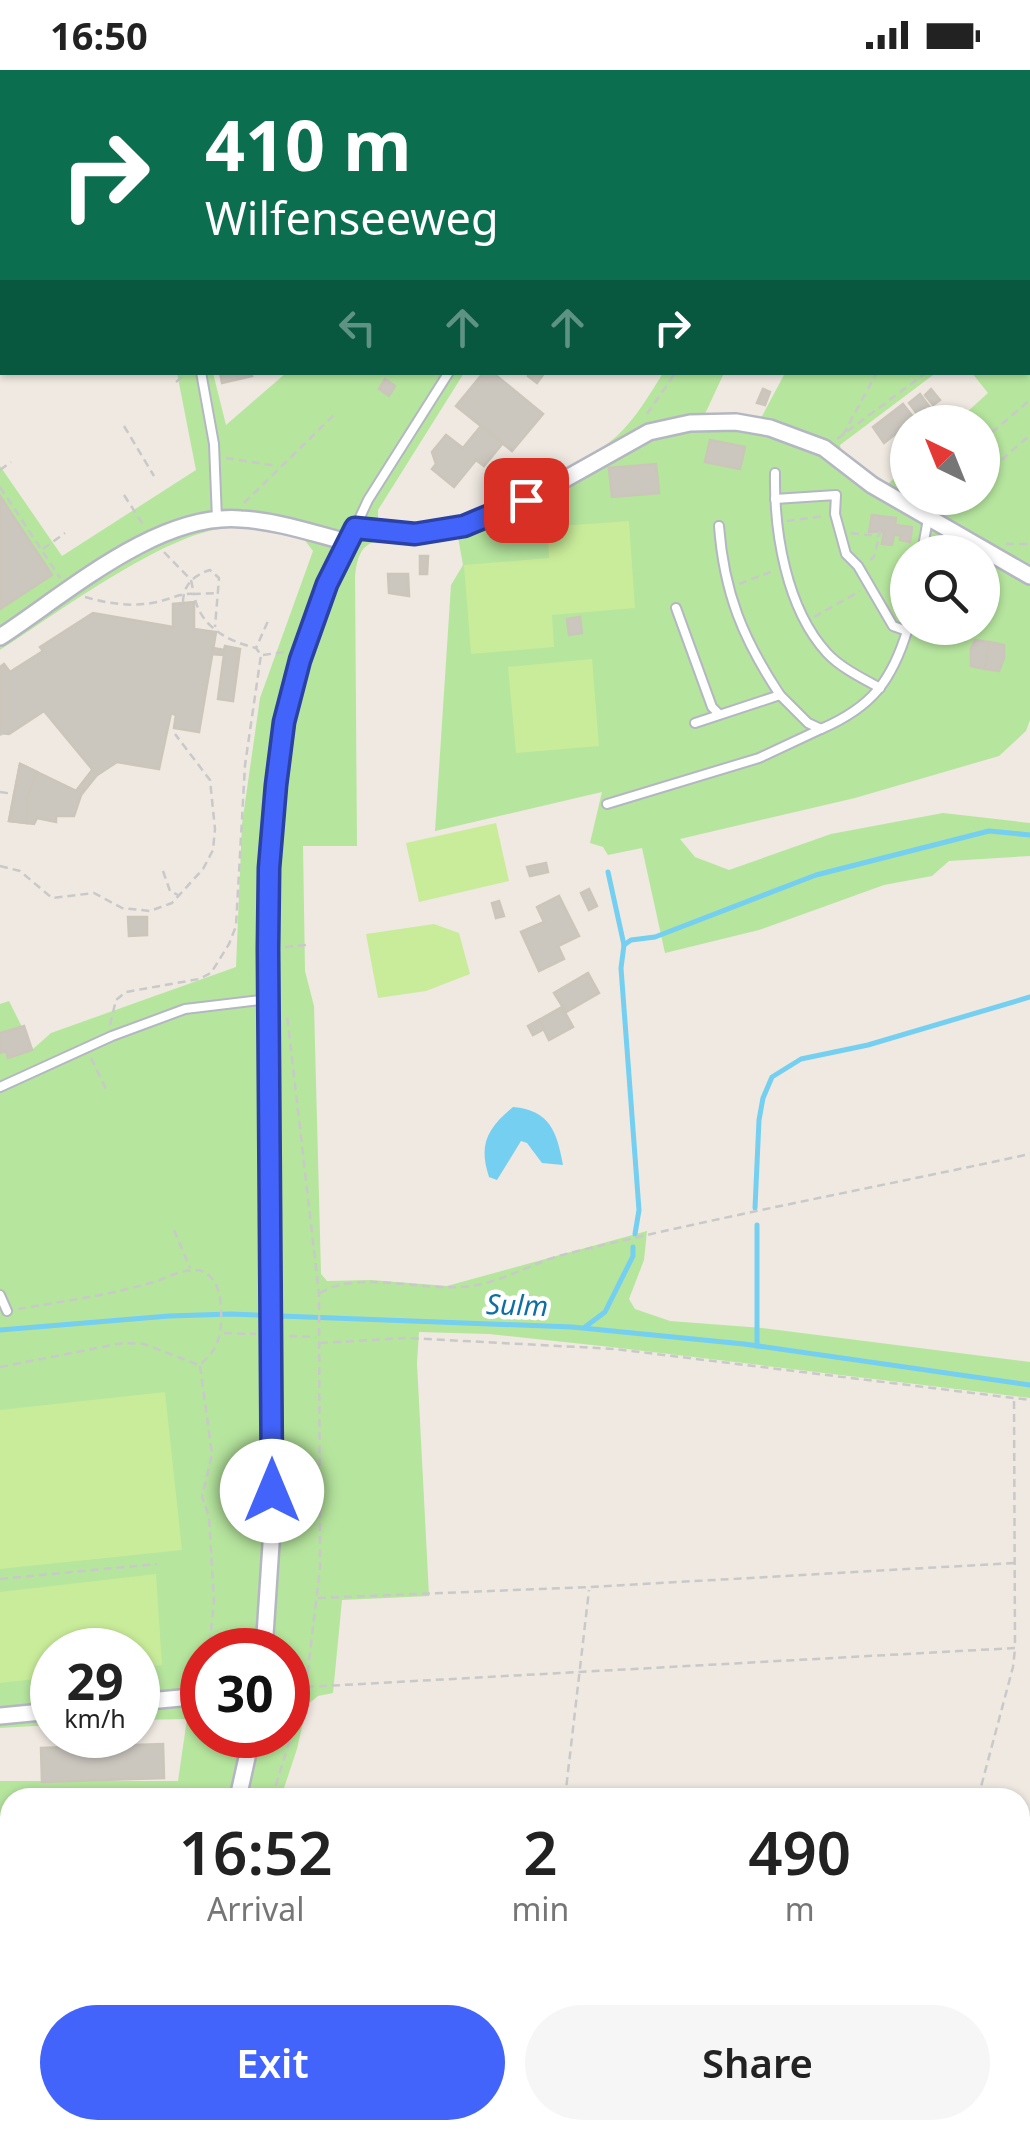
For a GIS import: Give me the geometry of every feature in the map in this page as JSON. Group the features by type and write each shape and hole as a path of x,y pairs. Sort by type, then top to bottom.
{"street":[{"path":"0,637 155,537 196,523 238,518 351,535 415,534 464,526 526,500 630,440 690,423 753,424 824,448 928,519 1030,576"},
{"path":"265,1628 272,1529 269,868 284,722 327,584 351,535"},
{"path":"0,1716 30,1713"},
{"path":"240,1788 247,1758"}],"lane":[{"path":"203,375 215,457 216,519"},
{"path":"351,535 368,500 447,375"},
{"path":"775,474 776,522 784,567 807,621 826,652 843,667 880,688"},
{"path":"775,499 836,495 836,514 846,554 858,566 890,619"},
{"path":"925,535 928,519"},
{"path":"720,526 728,588 744,636 780,695 808,723 821,730"},
{"path":"676,608 718,713"},
{"path":"607,804 759,758 862,709 880,688 902,645"},
{"path":"695,723 780,695"},
{"path":"0,1087 112,1036 185,1009 269,999"},
{"path":"0,1295 6,1311"}],"path":[{"path":"176,382 184,375"},
{"path":"630,440 674,375"},
{"path":"842,436 874,375"},
{"path":"824,448 923,375"},
{"path":"1000,426 1030,400"},
{"path":"238,518 241,506 252,492 337,412"},
{"path":"124,426 154,476"},
{"path":"1000,461 1030,435"},
{"path":"215,457 280,466"},
{"path":"0,470 11,462"},
{"path":"0,487 69,591 118,605 157,603 183,593 219,593"},
{"path":"112,1036 116,1000 126,992 199,979 210,972 236,926 248,724 261,655 256,648 226,640 200,616 191,580 165,554 124,496"},
{"path":"776,522 836,514"},
{"path":"853,532 880,533 874,557"},
{"path":"42,550 66,533"},
{"path":"728,588 784,567"},
{"path":"183,602 183,593 191,580 210,570 219,578 215,629"},
{"path":"807,621 848,598"},
{"path":"256,648 268,620"},
{"path":"261,655 304,649"},
{"path":"0,866 20,870 52,898 94,893 122,908 150,911 172,903 203,869 214,850 215,829 210,780 175,734"},
{"path":"0,792 14,794"},
{"path":"163,871 170,890 180,896"},
{"path":"268,948 307,945"},
{"path":"269,999 286,1011 319,1294 320,1568 310,1648"},
{"path":"86,1048 107,1091"},
{"path":"319,1294 339,1284 450,1289 482,1284 565,1254 1030,1154"},
{"path":"174,1230 190,1270"},
{"path":"6,1311 146,1284 190,1270 204,1272 215,1282 221,1303 222,1333 212,1355 200,1364"},
{"path":"222,1333 319,1337"},
{"path":"319,1343 408,1338 615,1349 1030,1400"},
{"path":"0,1368 123,1343 144,1344 200,1364"},
{"path":"200,1364 212,1454 202,1497 209,1516 212,1628"},
{"path":"981,1788 1014,1667 1014,1398"},
{"path":"316,1598 1015,1563"},
{"path":"0,1579 157,1564"},
{"path":"565,1788 590,1587"},
{"path":"310,1689 1015,1648"},
{"path":"275,1788 284,1758"}],"green space":[{"path":"177,375 214,375 226,425 284,375 463,375 378,510 378,519 404,526 434,525 503,504 570,470 618,435 662,375 723,375 704,416 761,418 784,375 933,375 840,445 841,450 890,482 890,515 1000,515 1000,405 975,405 988,393 974,375 1030,375 1030,720 1026,731 999,756 855,798 680,839 695,857 729,870 831,834 943,813 1030,823 1030,856 949,861 932,876 884,885 759,930 665,953 642,848 608,855 603,847 590,843 602,792 435,831 451,585 463,565 458,537 375,542 362,551 355,577 357,846 303,846 305,971 314,1006 321,1274 327,1281 447,1286 647,1231 644,1260 629,1299 635,1309 670,1321 762,1328 1030,1362 1030,1398 611,1347 489,1334 419,1332 417,1363 429,1596 342,1600 333,1693 310,1703 310,1628 180,1628 180,1719 160,1720 160,1628 30,1628 30,1726 0,1728 0,1004 9,1001 33,1049 51,1033 236,967 242,824 260,698 313,551 304,539 256,530 228,528 203,533 174,543 112,577 0,650 0,466 62,556 196,470"},
{"path":"629,521 635,608 552,615 554,647 471,654 464,565 549,558 547,527"},
{"path":"592,659 599,746 516,753 508,667"},
{"path":"496,823 509,881 419,902 406,843"},
{"path":"434,924 459,933 470,974 426,991 378,998 366,934"},
{"path":"165,1392 182,1550 0,1569 0,1410"},
{"path":"156,1574 160,1628 30,1628 30,1680 0,1683 0,1592"},
{"path":"181,1758 294,1758 284,1788 0,1788 0,1781 178,1781"}],"water":[{"path":"513,1107 536,1113 550,1125 563,1165 542,1163 521,1141 497,1180 489,1177 487,1138"}],"building":[{"path":"221,375 252,375 252,376 222,383"},
{"path":"482,375 496,375 543,414 512,451 456,406"},
{"path":"528,375 543,375 537,383"},
{"path":"385,379 395,386 389,396 379,389"},
{"path":"763,389 770,392 765,405 757,403"},
{"path":"931,389 940,400 933,405 925,395"},
{"path":"920,394 928,405 910,405"},
{"path":"890,414 890,438 884,443 873,427"},
{"path":"481,426 503,443 484,466 476,460 454,487 432,469 436,464 432,452 446,435 463,448"},
{"path":"710,440 745,447 740,469 705,462"},
{"path":"656,464 659,493 612,497 609,468"},
{"path":"0,496 52,575 0,609"},
{"path":"872,515 896,518 895,525 912,527 911,535 890,535 890,545 882,544 884,531 869,532"},
{"path":"420,556 428,556 427,574 420,574"},
{"path":"388,574 408,574 409,596 389,593"},
{"path":"194,602 194,629 216,632 199,732 174,728 176,715 171,713 159,769 117,762 97,775 44,711 9,734 0,733 0,667 4,664 10,672 93,613 173,627 173,604"},
{"path":"580,617 582,633 569,635 567,619"},
{"path":"973,645 989,645 985,669 971,666"},
{"path":"989,645 1004,645 999,671 985,669"},
{"path":"225,646 240,649 233,701 218,699 224,655 212,654 213,648 224,650"},
{"path":"20,764 76,791 93,769 97,775 81,795 74,816 56,816 56,822 37,818 34,824 9,821"},
{"path":"20,764 37,772 27,797 27,823 9,821"},
{"path":"546,863 548,872 530,876 527,867"},
{"path":"589,889 597,906 589,910 581,893"},
{"path":"559,896 579,936 558,946 564,959 539,971 521,932 544,922 537,907"},
{"path":"499,901 504,916 496,918 492,903"},
{"path":"128,917 147,917 147,935 129,936"},
{"path":"588,973 599,993 566,1012 554,993"},
{"path":"562,1007 573,1027 549,1040 539,1020"},
{"path":"539,1020 544,1029 533,1035 528,1026"},
{"path":"24,1026 32,1050 8,1058 6,1051 0,1053 0,1033"},
{"path":"160,1744 164,1778 42,1782 41,1758 160,1758"}],"waterway":[{"path":"624,945 631,940 655,937 816,875 989,831 1030,835"},
{"path":"608,872 624,945 621,968 639,1210 635,1234"},
{"path":"755,1208 759,1120 772,1077 801,1059 868,1045 1030,997"},
{"path":"757,1225 757,1346"},
{"path":"585,1327 605,1312 633,1256 633,1247"},
{"name":"Sulm","path":"0,1330 231,1314 572,1327 744,1344 1030,1385"}],"route":[{"path":"272,1491 269,868 284,722 300,660 327,584 355,528 415,534 464,526 526,500"}]}
